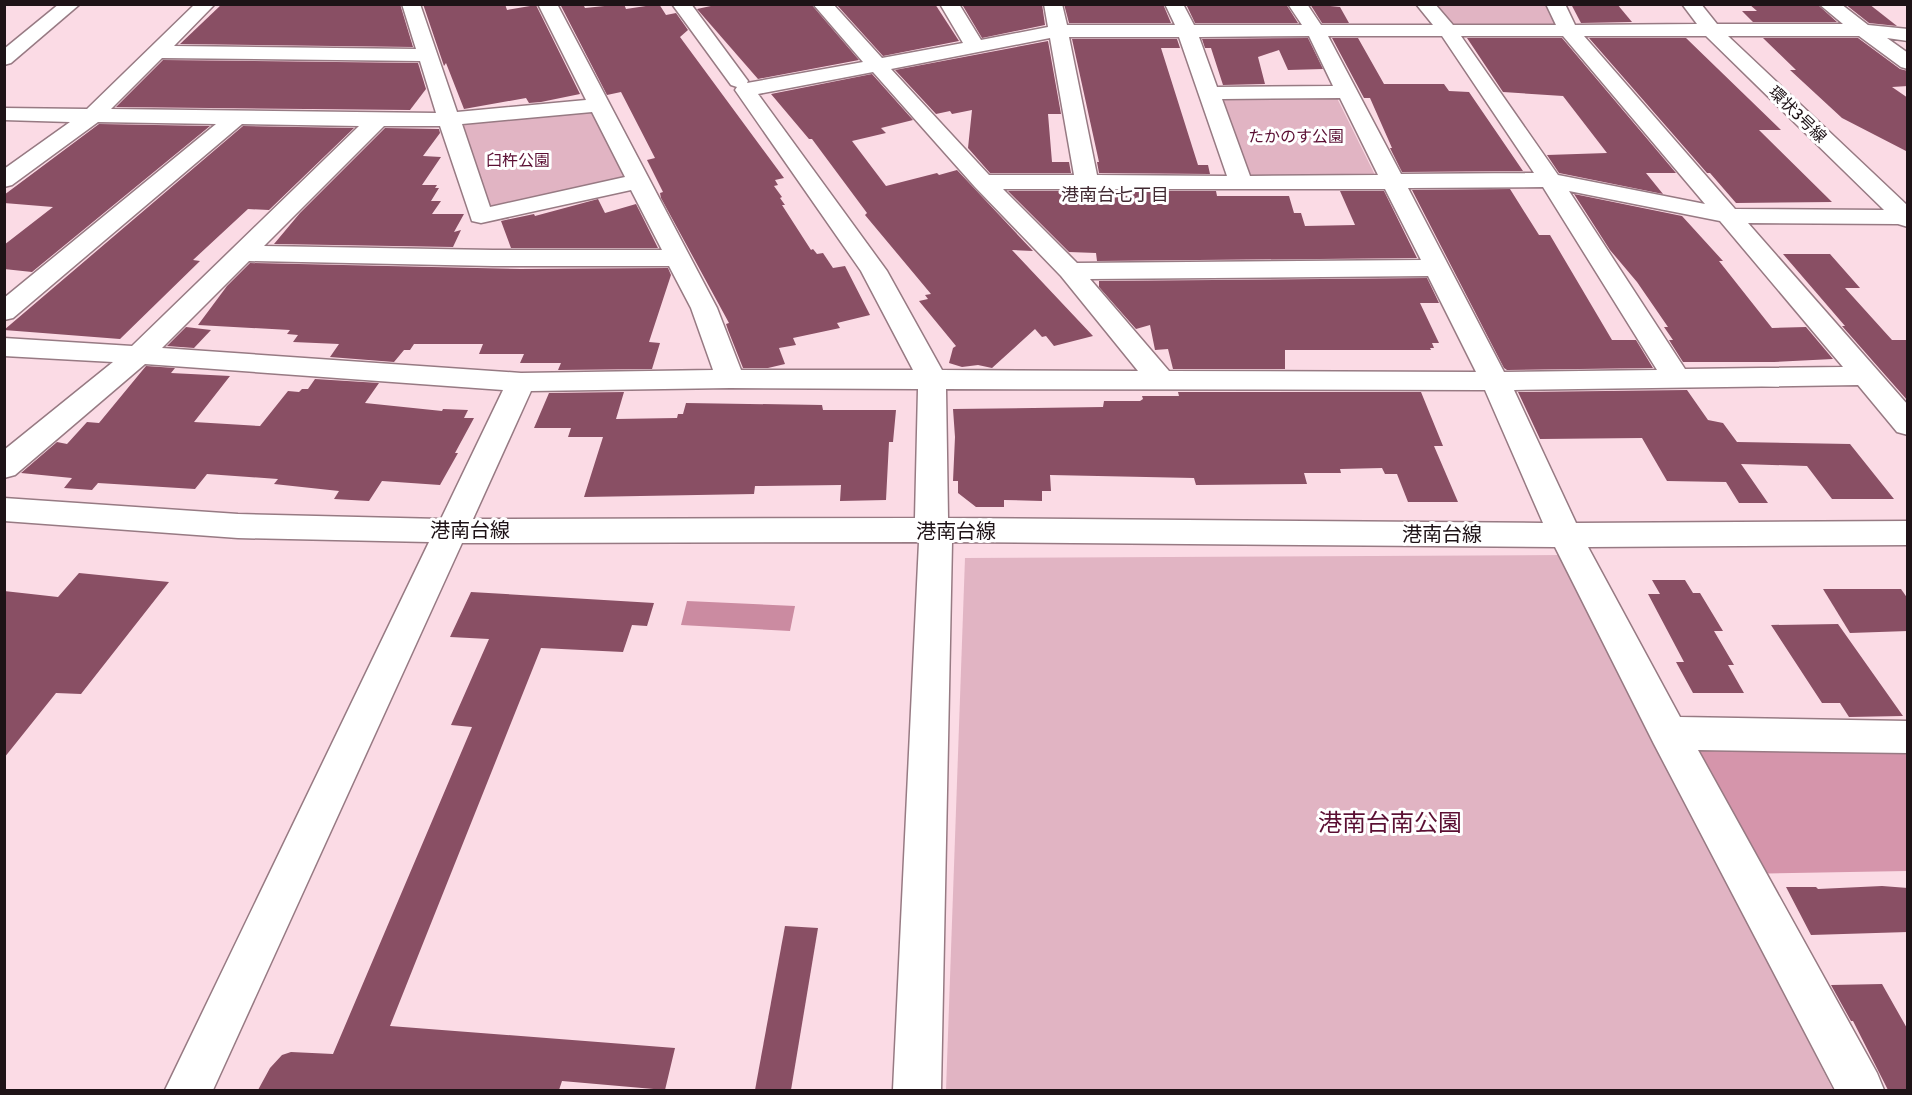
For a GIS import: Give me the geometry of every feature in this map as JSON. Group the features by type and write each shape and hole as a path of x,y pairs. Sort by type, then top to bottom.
{"street":[{"path":"4,59 71,4"},
{"path":"4,180 92,116 206,4"},
{"path":"411,4 493,258"},
{"path":"547,4 704,308 730,379"},
{"path":"681,4 874,272 932,379 931,517 936,530 917,1090"},
{"path":"822,4 983,182 1070,271 1162,381"},
{"path":"949,4 975,46"},
{"path":"1053,4 1087,182"},
{"path":"1174,4 1187,31 1241,183"},
{"path":"1297,4 1316,32 1495,381 1564,535 1667,733 1860,1090"},
{"path":"1425,4 1448,31 1550,180 1676,377"},
{"path":"1555,4 1569,31 1908,426"},
{"name":"環状3号線","path":"1691,4 1711,30 1907,213"},
{"name":"環状3号線","path":"1711,4 1907,213"},
{"path":"1828,4 1908,63"},
{"path":"741,86 879,65 1059,31 1864,30 1908,35"},
{"path":"158,52 427,55"},
{"path":"1208,93 1347,92"},
{"path":"4,114 449,119 600,105"},
{"path":"4,312 236,118"},
{"path":"4,467 139,355 378,120"},
{"path":"983,182 1241,183 1550,180 1729,216 1907,213"},
{"path":"481,216 640,182"},
{"path":"242,253 493,258 678,258"},
{"path":"1070,271 1437,268"},
{"path":"4,347 521,382 730,379 1495,381 1866,376"},
{"path":"189,1090 521,382"},
{"name":"港南台線","path":"4,509 238,526 453,531 936,530 1564,535 1908,533"},
{"path":"1667,733 1908,737"}],"green space":[{"path":"1424,5 1555,5 1569,31 1448,31"},
{"name":"たかのす公園","path":"1222,96 1336,96 1375,175 1249,175"},
{"name":"臼杵公園","path":"600,105 640,181 481,216 449,119"},
{"name":"港南台南公園","path":"1562,555 1833,1090 946,1090 965,558"}],"shaded area":[{"path":"687,601 795,606 790,631 681,625"},
{"path":"1667,733 1907,737 1907,871 1743,874"}],"building":[{"path":"222,4 400,4 413,47 180,44"},
{"path":"423,4 505,4 507,10 536,5 580,94 529,103 526,98 464,109 446,63 444,66"},
{"path":"560,4 583,4 585,8 624,4 626,9 659,4 666,15 676,13 688,30 680,37 784,178 775,180 778,185 774,186 782,197 780,198 785,205 782,205 811,250 813,249 817,254 823,253 833,268 845,266 870,315 837,323 840,328 793,338 796,345 779,348 785,364 768,368 743,368 726,324 729,323 661,198 660,193 663,192 647,160 655,158 621,92 607,95"},
{"path":"720,4 811,4 859,60 758,79 697,9"},
{"path":"836,4 935,4 959,41 883,56"},
{"path":"1042,4 1045,25 982,38 963,6"},
{"path":"1064,4 1163,4 1171,23 1069,23"},
{"path":"1186,4 1286,4 1298,23 1195,23"},
{"path":"1310,4 1340,7 1349,23 1322,23"},
{"path":"1571,4 1617,4 1632,22 1581,23"},
{"path":"1749,4 1817,4 1837,22 1753,22 1742,11 1757,11"},
{"path":"1845,4 1869,4 1897,26 1869,23"},
{"path":"1308,38 1323,69 1288,70 1279,50 1258,57 1265,84 1223,85 1211,48 1205,48 1202,39"},
{"path":"1332,38 1358,38 1384,84 1444,84 1449,91 1469,92 1523,171 1402,172 1370,98 1364,98"},
{"path":"1467,38 1562,38 1676,173 1646,173 1663,194 1559,173 1547,155 1607,153 1563,96 1503,92"},
{"path":"1589,38 1686,38 1781,130 1759,130 1832,202 1736,203"},
{"path":"1763,38 1858,38 1900,69 1908,71 1908,86 1892,87 1908,98 1908,152 1842,118 1790,70 1796,70"},
{"path":"1072,39 1177,39 1180,48 1161,48 1198,165 1208,165 1210,174 1099,173 1097,162 1099,162"},
{"path":"1048,41 1061,114 1048,114 1052,162 1069,162 1071,173 990,173 968,148 972,110 936,114 895,70"},
{"path":"163,60 418,63 426,89 410,110 116,107"},
{"path":"872,74 913,120 881,128 886,133 852,141 886,186 957,170 1033,251 1012,250 1093,336 1054,346 1046,336 1042,337 1035,329 992,368 978,365 962,367 949,363 953,348 956,346 919,301 928,299 925,295 931,294 865,215 867,213 812,139 809,139 771,94"},
{"path":"99,124 210,126 32,272 4,269 4,245 53,207 4,203 4,195"},
{"path":"243,126 354,128 269,210 248,209 193,260 200,261 120,339 4,330"},
{"path":"385,128 439,129 440,133 423,156 441,157 422,185 437,185 435,188 439,188 431,201 441,201 432,214 464,214 454,232 461,230 453,247 274,244 300,213"},
{"path":"1510,189 1539,235 1550,235 1612,340 1636,340 1653,368 1507,370 1504,368 1412,190"},
{"path":"1008,191 1216,191 1217,196 1289,196 1294,213 1301,213 1305,226 1355,225 1340,191 1384,191 1417,258 1097,261 1096,253 1069,252"},
{"path":"1574,194 1682,216 1723,261 1719,261 1772,328 1806,327 1833,359 1774,362 1683,362 1669,340 1673,340 1664,327 1668,327 1637,282 1610,250"},
{"path":"598,199 605,213 636,204 658,248 511,248 501,221 534,214 535,216"},
{"path":"1783,254 1830,254 1860,288 1845,288 1892,340 1908,340 1908,401 1842,326 1845,326"},
{"path":"250,263 520,269 668,268 671,275 649,342 660,343 652,369 558,370 561,363 520,363 524,354 479,354 483,344 414,344 410,350 404,350 394,362 330,357 339,344 293,342 298,335 287,334 290,330 198,325 227,286"},
{"path":"1427,278 1439,303 1420,303 1439,343 1432,343 1434,348 1430,348 1431,350 1285,350 1285,369 1173,369 1168,349 1155,350 1150,325 1136,329 1099,287 1099,281"},
{"path":"186,327 211,330 194,348 167,346"},
{"path":"146,366 175,368 171,373 230,376 194,422 260,426 288,391 299,392 302,389 308,389 315,379 379,383 365,403 442,411 443,409 468,410 464,418 474,418 440,485 382,481 369,501 334,499 339,491 274,484 278,479 207,474 195,489 98,483 92,490 64,488 72,478 21,473 57,442 67,444 87,422 99,423"},
{"path":"1687,390 1708,420 1723,423 1737,442 1850,444 1894,499 1832,499 1807,466 1741,464 1768,503 1739,503 1726,482 1667,481 1642,438 1540,439 1518,392"},
{"path":"624,392 616,419 677,418 678,414 683,414 686,403 822,405 823,410 896,410 893,442 889,442 886,500 840,501 841,485 755,486 754,494 584,497 603,437 568,437 571,428 534,428 549,393"},
{"path":"1178,392 1421,392 1443,446 1434,446 1458,502 1408,502 1397,474 1385,474 1382,468 1340,469 1341,473 1304,473 1307,484 1196,485 1194,478 1050,475 1051,491 1042,491 1042,501 1004,500 1004,507 976,507 958,493 958,481 953,481 955,437 953,409 1103,407 1104,401 1140,401 1143,399 1142,396 1179,396"},
{"path":"79,573 169,582 81,694 56,693 4,758 4,591 58,597"},
{"path":"1652,580 1685,580 1693,593 1700,593 1723,631 1714,631 1734,665 1728,665 1744,693 1693,693 1676,662 1684,662 1648,594 1660,594"},
{"path":"1823,589 1901,589 1908,599 1908,631 1850,633"},
{"path":"471,592 654,603 647,626 632,625 623,652 541,648 390,1026 675,1048 665,1090 562,1081 559,1090 258,1090 270,1068 282,1055 291,1052 333,1054 472,727 451,725 489,639 450,637"},
{"path":"1838,624 1903,716 1849,717 1840,703 1822,703 1771,625"},
{"path":"1882,886 1908,888 1908,932 1811,935 1786,887 1816,887 1818,889"},
{"path":"785,926 818,928 791,1090 755,1090"},
{"path":"1882,984 1908,1030 1908,1090 1888,1090 1853,1021 1831,985"}],"district":[{"name":"港南台七丁目","path":"1115,195"}]}
